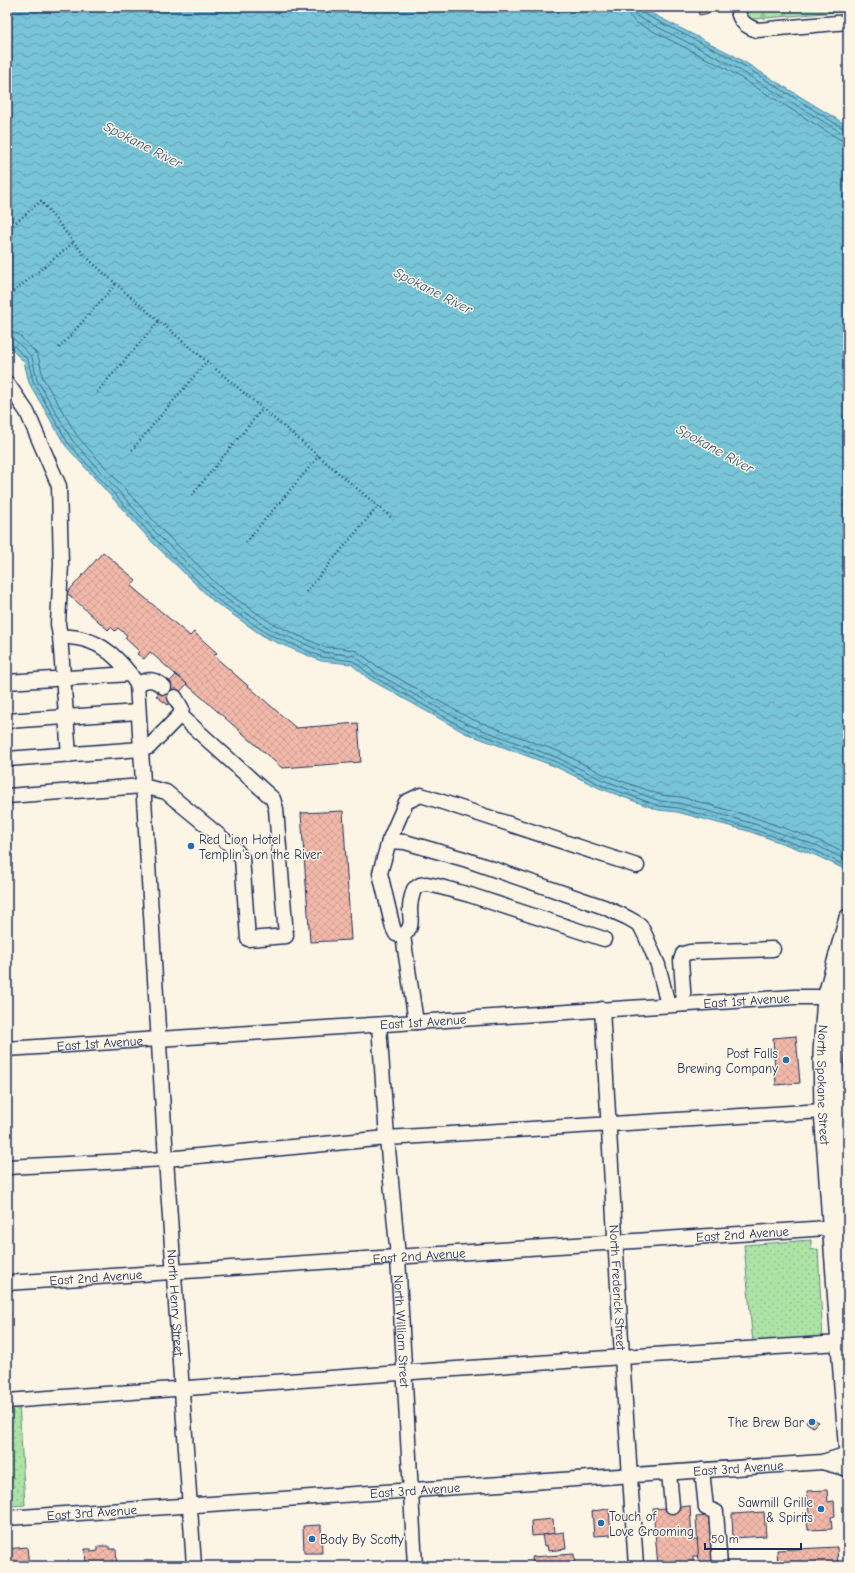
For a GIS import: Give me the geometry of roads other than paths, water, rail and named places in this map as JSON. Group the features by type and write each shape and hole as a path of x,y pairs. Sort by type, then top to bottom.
{"main road":[{"name":"North Spokane Street","path":"847,924 822,1052 823,1111 848,1262"},
{"name":"North Spokane Street","path":"833,998 834,1064 842,1227 840,1342 848,1454"}],"street":[{"path":"737,7 740,20 746,26 757,30 848,22"},
{"path":"7,383 27,412 59,486 62,564 58,624 69,755"},
{"path":"60,636 83,639 104,648 133,679"},
{"path":"7,682 63,678 147,679 157,681 164,687"},
{"name":"North Henry Street","path":"133,679 138,712 141,749 166,1159 194,1566"},
{"path":"7,759 141,749 149,747 180,715 182,709 175,697"},
{"path":"7,721 138,712"},
{"path":"7,796 143,786 166,792 232,847 242,858 248,939 286,936 276,809 273,799 180,715"},
{"path":"403,936 396,934 393,928 380,874 389,841 406,802 421,795 637,866"},
{"path":"389,841 405,842 464,860 604,907 640,925 658,965 668,1005"},
{"path":"403,936 410,929 412,924 410,908 414,889 420,885 427,884 470,895 604,939"},
{"path":"403,936 416,1022"},
{"path":"684,1004 681,960 683,954 690,952 773,949"},
{"name":"East 1st Avenue","path":"7,1049 794,997 833,998"},
{"name":"North Frederick Street","path":"602,1009 622,1357 636,1566"},
{"name":"North William Street","path":"379,1025 387,1138 398,1257 415,1566"},
{"path":"7,1167 166,1159 387,1138 608,1123 823,1111"},
{"name":"East 2nd Avenue","path":"7,1283 174,1273 615,1241 842,1227"},
{"path":"7,1401 182,1390 840,1342"},
{"name":"East 3rd Avenue","path":"7,1518 822,1462 848,1454"},
{"name":"East 3rd Avenue","path":"822,1462 848,1469"},
{"path":"702,1470 706,1508 716,1512 720,1566"},
{"path":"669,1473 672,1506"}],"water":[{"name":"Spokane River","path":"7,7 639,7 733,55 848,126 848,871 815,855 748,831 677,812 658,810 599,788 554,766 465,733 369,679 351,664 321,661 266,638 213,601 151,541 65,445 29,383 24,362 7,345"}],"place":[{"name":"Red Lion Hotel Templin's on the River","path":"191,846"},
{"name":"Post Falls Brewing Company","path":"786,1060"},
{"name":"The Brew Bar","path":"812,1422"},
{"name":"Sawmill Grille & Spirits","path":"821,1509"},
{"name":"Touch of Love Grooming","path":"601,1523"},
{"name":"Body By Scotty","path":"312,1539"}]}
